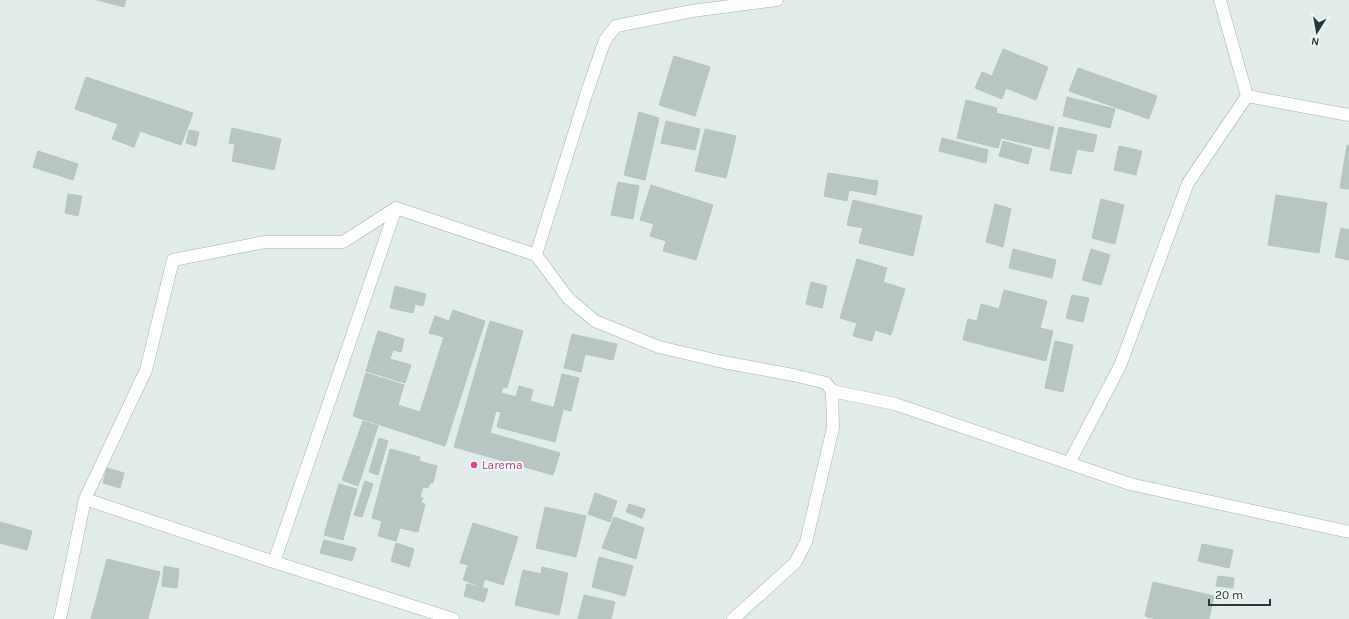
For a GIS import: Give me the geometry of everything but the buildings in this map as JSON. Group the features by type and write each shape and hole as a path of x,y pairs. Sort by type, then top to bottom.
{"street":[{"path":"536,255 602,47 605,40 616,26 692,11 777,0"},
{"path":"1069,463 1120,366 1188,183 1247,96 1220,0"},
{"path":"1247,96 1349,115"},
{"path":"396,208 536,255 568,298 595,321 659,347 826,383 832,391 833,428 806,542 795,563 734,619"},
{"path":"60,619 85,499 146,370 173,260 265,242 343,242 396,208"},
{"path":"274,562 396,208"},
{"path":"832,391 895,404 1130,484 1349,532"},
{"path":"85,499 274,562 453,619"}],"place":[{"name":"Larema","path":"474,465"}]}
